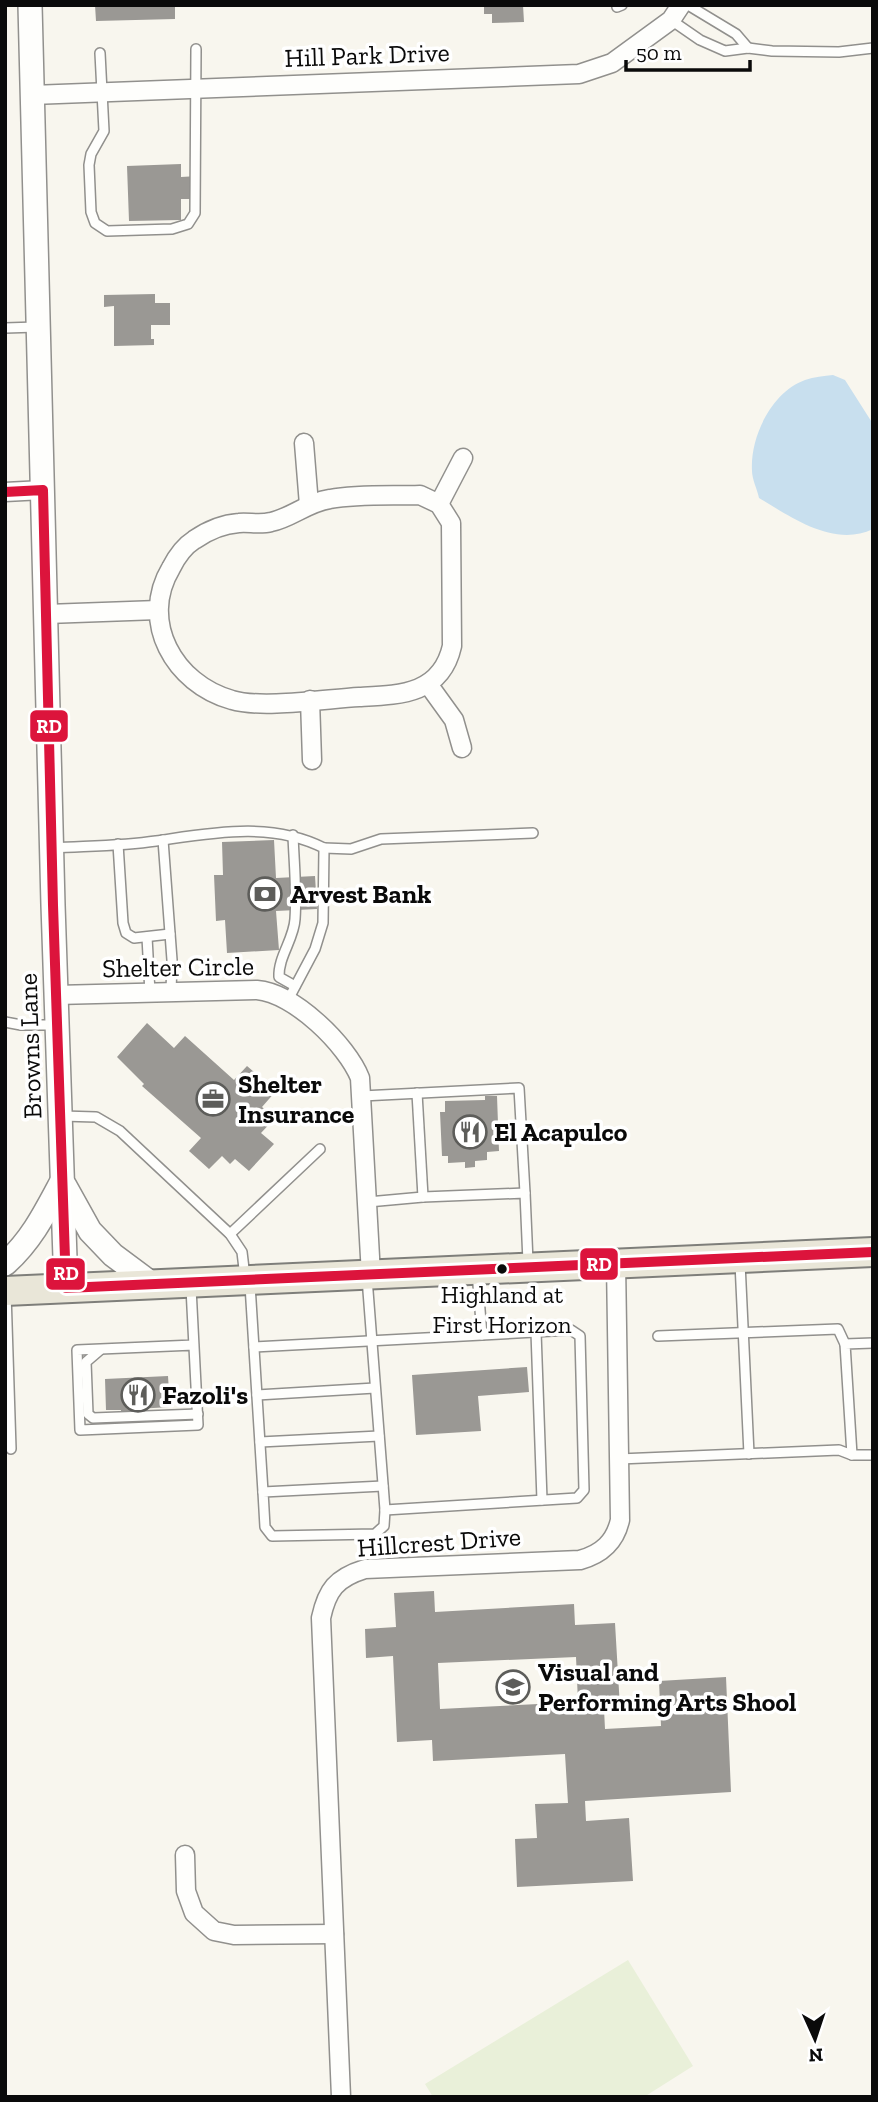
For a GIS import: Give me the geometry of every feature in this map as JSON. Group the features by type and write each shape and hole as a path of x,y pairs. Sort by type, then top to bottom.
{"main road":[{"path":"6,1291 873,1252"}],"street":[{"name":"Browns Lane","path":"30,5 66,1288"},
{"name":"Hill Park Drive","path":"32,95 579,74 612,63 677,10"},
{"path":"304,443 309,505"},
{"path":"439,504 463,458"},
{"path":"5,492 43,489"},
{"path":"420,495 439,504 451,523 452,646 443,669 428,684 401,694 242,703 209,691 191,679 172,657 159,625 158,601 162,583 181,551 192,541 220,527 239,523 274,522 309,505 329,499 420,495"},
{"path":"47,614 158,610"},
{"path":"428,684 454,720 463,748"},
{"path":"310,700 312,760"},
{"name":"Shelter Circle","path":"56,995 264,990 292,993 355,1067 362,1096 369,1275"},
{"path":"5,1264 18,1253 38,1226 62,1181"},
{"path":"62,1181 90,1231 113,1255 152,1284"},
{"name":"Hillcrest Drive","path":"341,2097 321,1618 325,1600 335,1585 349,1574 365,1569 567,1560 591,1557 611,1543 620,1520 617,1263"},
{"path":"186,1855 186,1891 197,1918 214,1931 234,1935 334,1934"}],"lane":[{"path":"677,10 700,40 725,51 748,48 839,52 873,48"},
{"path":"677,10 736,34 748,48"},
{"path":"100,53 104,131 91,154 89,164 90,212 95,223 107,231 172,229 188,224 195,213 196,49"},
{"path":"5,328 39,327"},
{"path":"52,848 163,840 190,835 269,831 303,837 324,848 351,849 382,839 533,833"},
{"path":"293,835 295,921 288,947 279,966 279,977 292,993 315,948 323,923 324,848"},
{"path":"163,840 171,992"},
{"path":"118,844 126,933 134,938 170,934"},
{"path":"147,937 150,993"},
{"path":"5,1023 57,1025"},
{"path":"362,1096 519,1088 528,1268"},
{"path":"417,1093 424,1197"},
{"path":"60,1116 96,1117 120,1131 230,1234 242,1252 248,1280 254,1347 265,1527 272,1536 375,1534 384,1526 369,1275"},
{"path":"230,1234 320,1149"},
{"path":"368,1202 524,1193"},
{"path":"740,1258 749,1454"},
{"path":"477,1270 482,1335"},
{"path":"191,1282 198,1425 80,1430 77,1350 194,1345"},
{"path":"6,1291 11,1449"},
{"path":"658,1336 838,1329 845,1344 852,1455"},
{"path":"254,1347 571,1330 580,1336 584,1490 578,1498 385,1510"},
{"path":"536,1332 542,1500"},
{"path":"845,1344 873,1343"},
{"path":"101,1349 86,1362 88,1414 93,1418 198,1414"},
{"path":"257,1395 375,1388"},
{"path":"260,1442 379,1436"},
{"path":"619,1459 839,1450 852,1455 873,1455"},
{"path":"264,1492 383,1486"}],"green space":[{"path":"628,1960 693,2066 644,2097 433,2097 425,2084"}],"water":[{"path":"833,375 845,380 873,424 873,529 858,534 828,533 785,514 759,498 752,474 752,458 759,430 773,405 793,386 805,380"}],"building":[{"path":"95,5 175,5 175,19 96,21"},
{"path":"484,5 523,5 524,22 492,23 492,14 484,14"},
{"path":"181,164 181,177 198,176 199,199 181,199 181,220 129,221 127,166"},
{"path":"155,294 155,303 170,303 170,325 151,325 154,345 114,346 114,306 104,307 104,295"},
{"name":"Arvest Bank","path":"274,840 276,878 315,876 317,909 276,911 279,950 227,953 225,920 216,921 214,875 223,875 222,842"},
{"name":"Shelter Insurance","path":"147,1023 174,1048 185,1036 234,1080 247,1066 276,1091 262,1107 275,1118 261,1133 274,1144 249,1171 235,1159 230,1164 222,1156 209,1169 189,1151 201,1138 142,1086 144,1084 117,1057"},
{"name":"El Acapulco","path":"485,1096 497,1096 499,1151 487,1152 487,1160 475,1161 475,1167 465,1168 465,1162 448,1163 448,1156 442,1156 440,1112 445,1112 445,1101 485,1100"},
{"path":"527,1367 529,1392 478,1396 481,1431 416,1435 412,1375"},
{"name":"Fazoli's","path":"168,1376 170,1407 137,1409 137,1414 121,1415 121,1410 106,1410 105,1379"},
{"path":"434,1591 435,1612 574,1604 575,1625 615,1623 620,1708 604,1709 605,1729 661,1726 659,1681 726,1677 731,1792 585,1801 586,1821 629,1818 633,1881 517,1887 515,1839 537,1838 535,1804 568,1803 565,1754 433,1761 432,1740 397,1742 393,1656 366,1658 365,1629 396,1627 394,1593","holes":["576,1657 578,1702 440,1709 438,1663"]}],"transit line":[{"name":"RD","path":"5,492 43,490 66,1288 873,1252"}],"place":[{"name":"Arvest Bank","path":"265,894"},
{"name":"Shelter Insurance","path":"213,1099"},
{"name":"El Acapulco","path":"470,1132"},
{"name":"Highland at First Horizon","path":"502,1269"},
{"name":"Fazoli's","path":"138,1395"},
{"name":"Visual and Performing Arts Shool","path":"513,1687"}]}
